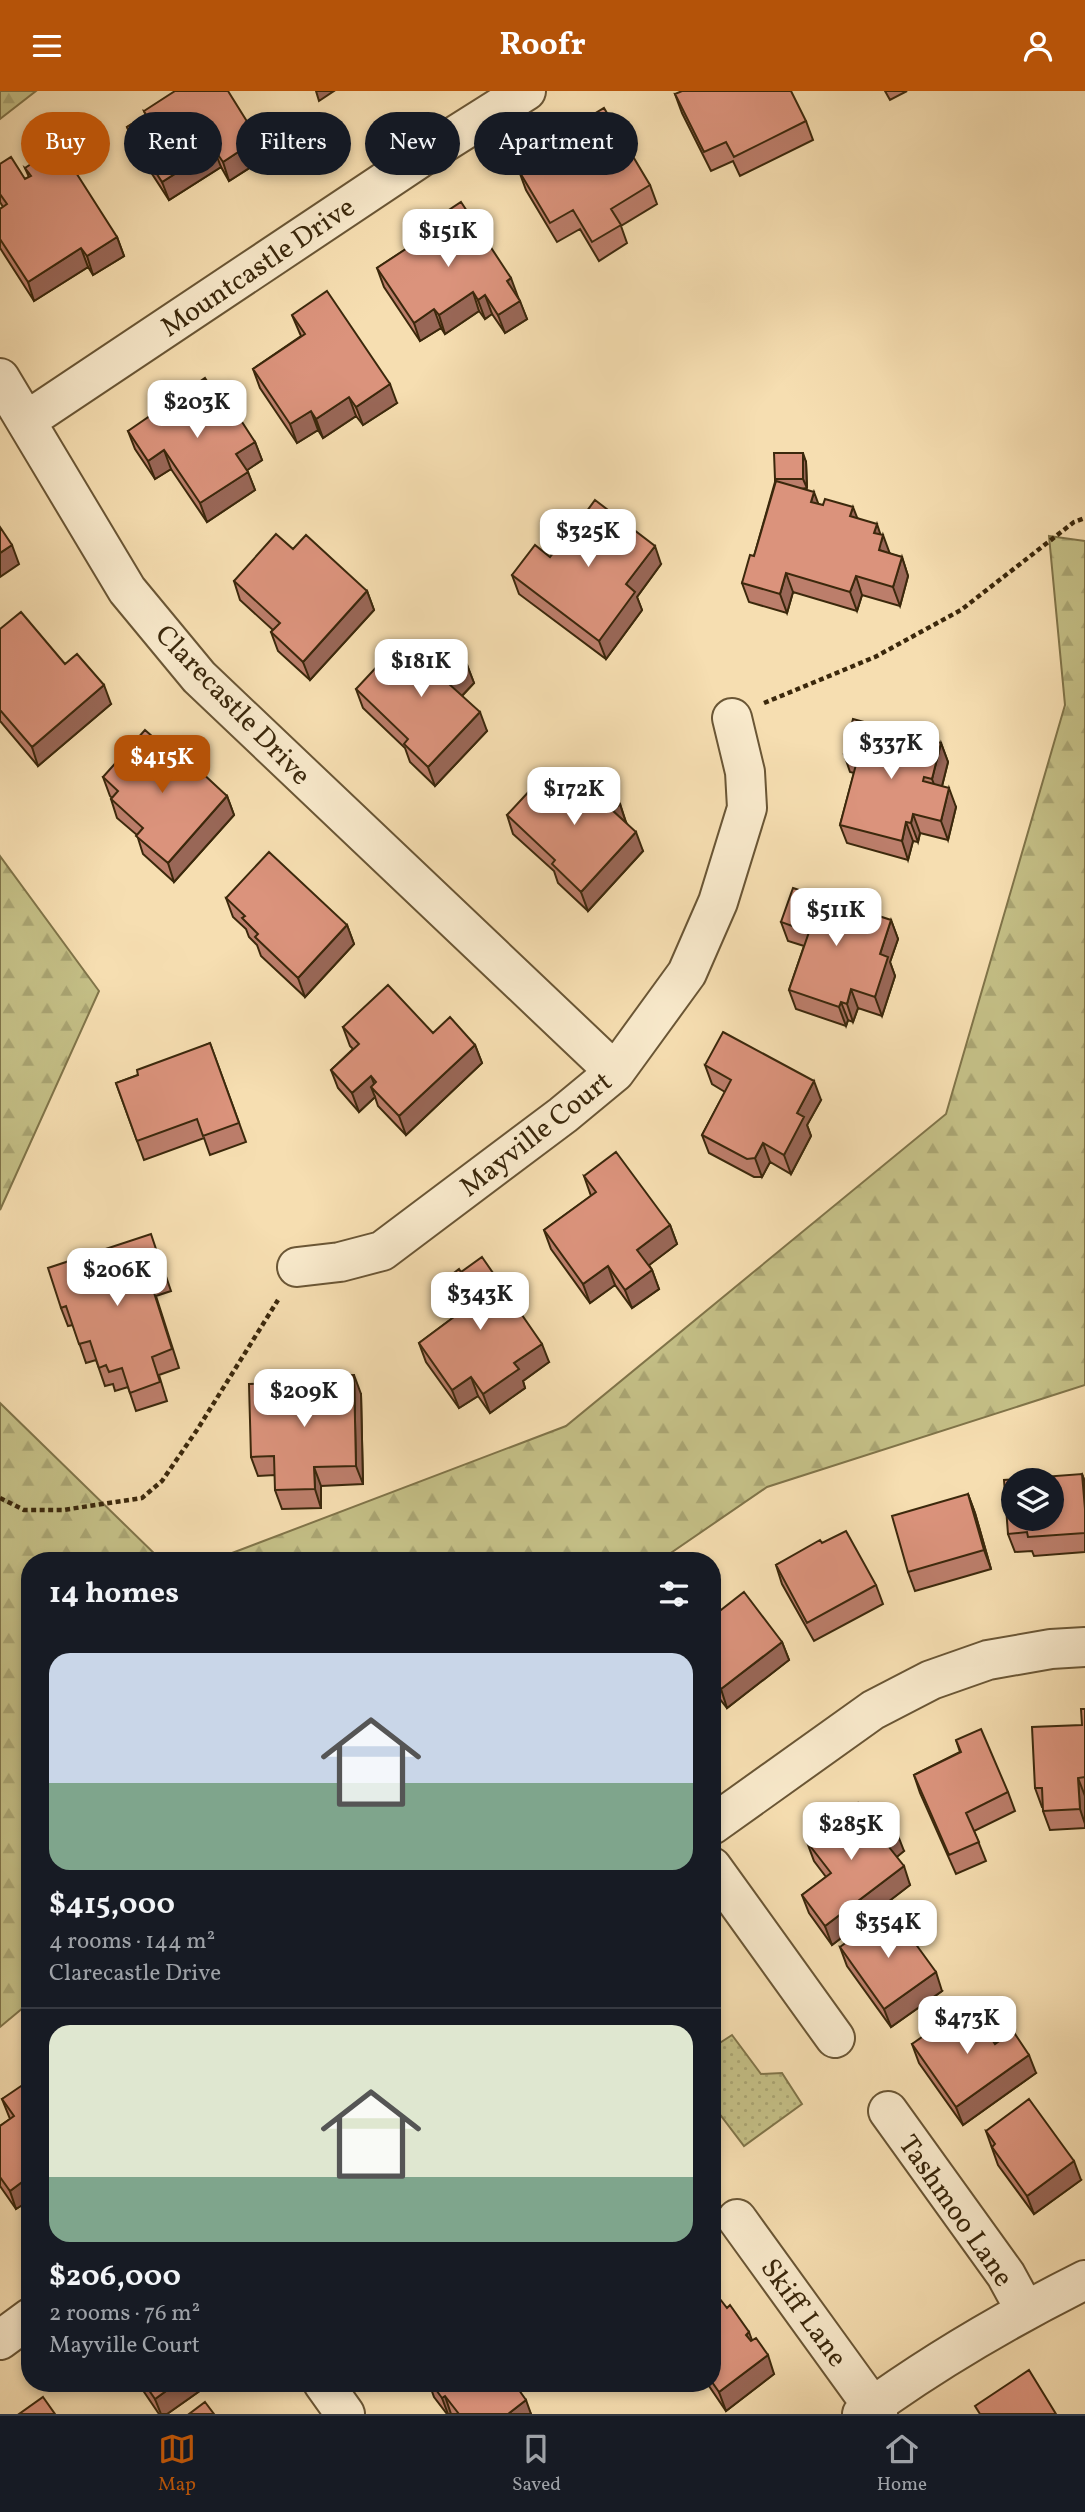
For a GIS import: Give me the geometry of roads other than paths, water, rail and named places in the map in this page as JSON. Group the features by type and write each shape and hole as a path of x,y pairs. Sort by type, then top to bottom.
{"street":[{"name":"Mountcastle Drive","path":"26,421 426,154 526,91"},
{"name":"Clarecastle Drive","path":"0,378 127,590 199,677 615,1072"},
{"name":"Mayville Court","path":"297,1267 341,1262 382,1251 563,1115 615,1072 687,973 718,902 747,808 745,772 732,718"},
{"path":"721,1819 873,1710 931,1680 988,1660 1051,1649 1085,1647"},
{"path":"721,1880 835,2038"},
{"name":"Tashmoo Lane","path":"888,2111 1006,2275 1025,2311"},
{"name":"Skiff Lane","path":"737,2218 871,2411"},
{"path":"871,2411 948,2355 1085,2280"},
{"path":"0,2340 21,2325"},
{"path":"329,2392 345,2414"}]}
